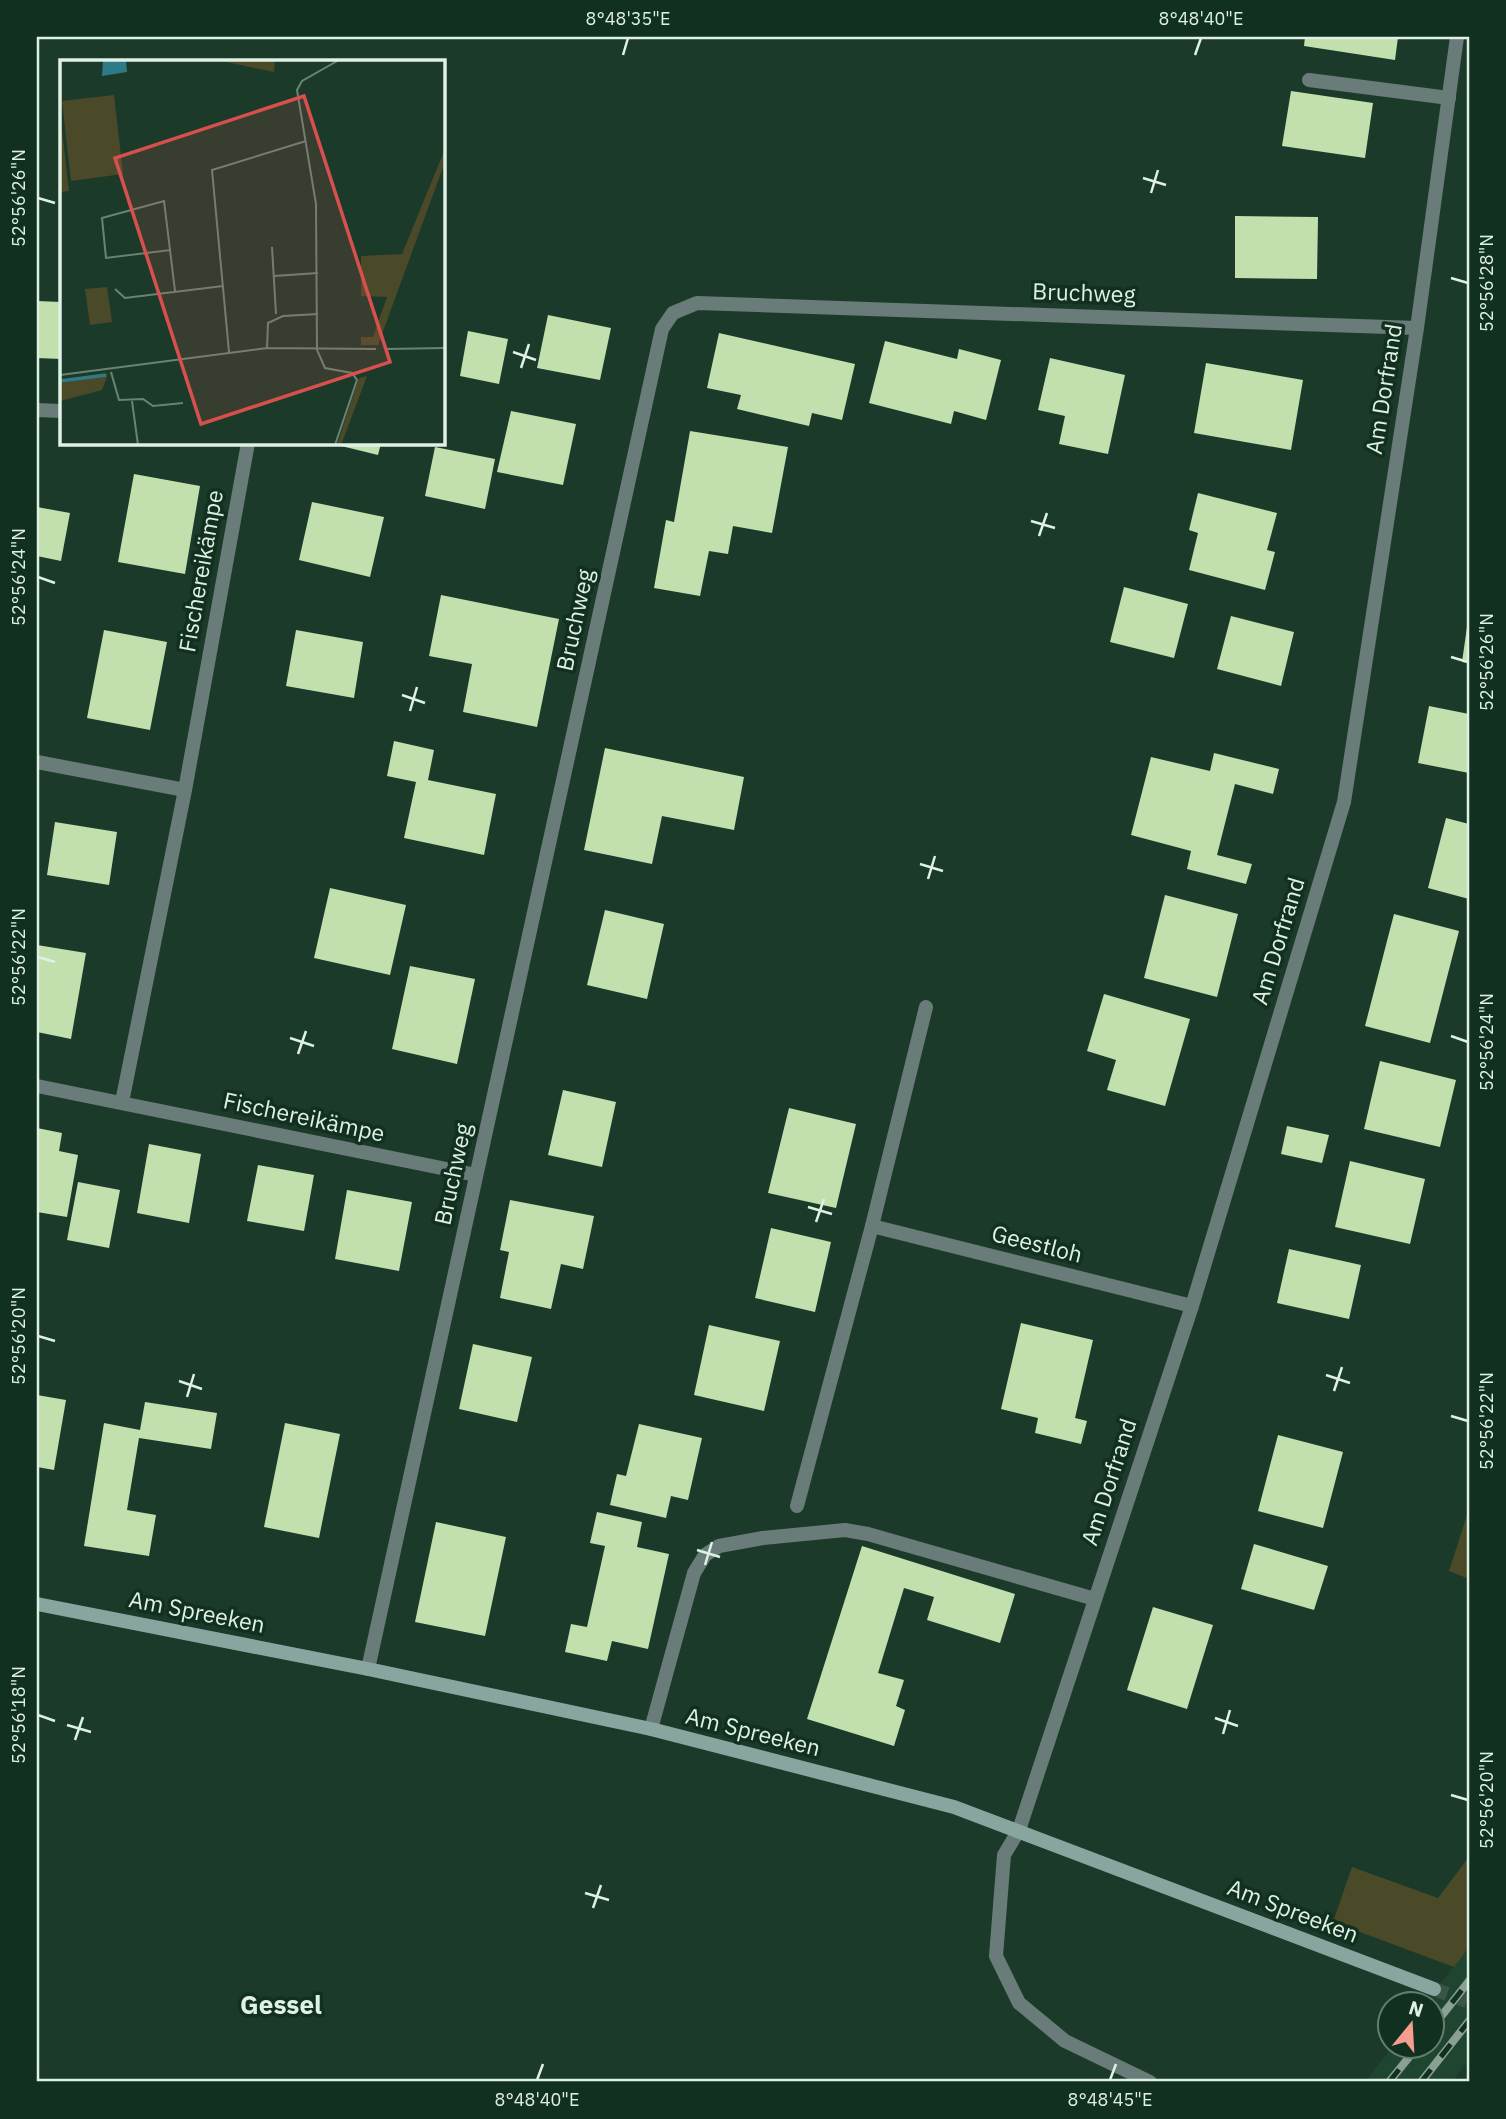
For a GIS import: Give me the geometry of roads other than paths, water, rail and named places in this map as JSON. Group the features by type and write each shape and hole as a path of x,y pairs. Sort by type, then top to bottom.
{"street":[{"name":"Am Dorfrand","path":"1150,2082 1065,2041 1019,2003 996,1956 1004,1855 1019,1830 1192,1306 1344,802 1417,328 1457,37"},
{"path":"1309,80 1449,98"},
{"name":"Bruchweg","path":"368,1669 662,329 673,313 697,303 710,303 1417,328"},
{"path":"37,410 60,411"},
{"name":"Fischereikämpe","path":"122,1102 184,790 248,444"},
{"path":"37,762 184,790"},
{"path":"797,1506 872,1226 926,1007"},
{"name":"Fischereikämpe","path":"37,1086 476,1175"},
{"name":"Geestloh","path":"872,1226 1192,1306"},
{"path":"651,1729 694,1573 705,1555 719,1546 845,1530 1095,1599"},
{"name":"Am Spreeken","path":"37,1604 368,1669 651,1729 954,1807 1434,1989"}],"tunnel":[{"path":"1434,1989 1469,2002"}],"railway":[{"path":"1446,2010 1469,1981"},
{"path":"1421,2082 1469,2021"},
{"path":"1389,2082 1407,2060"}],"district":[{"name":"Gessel","path":"281,2005"}]}
